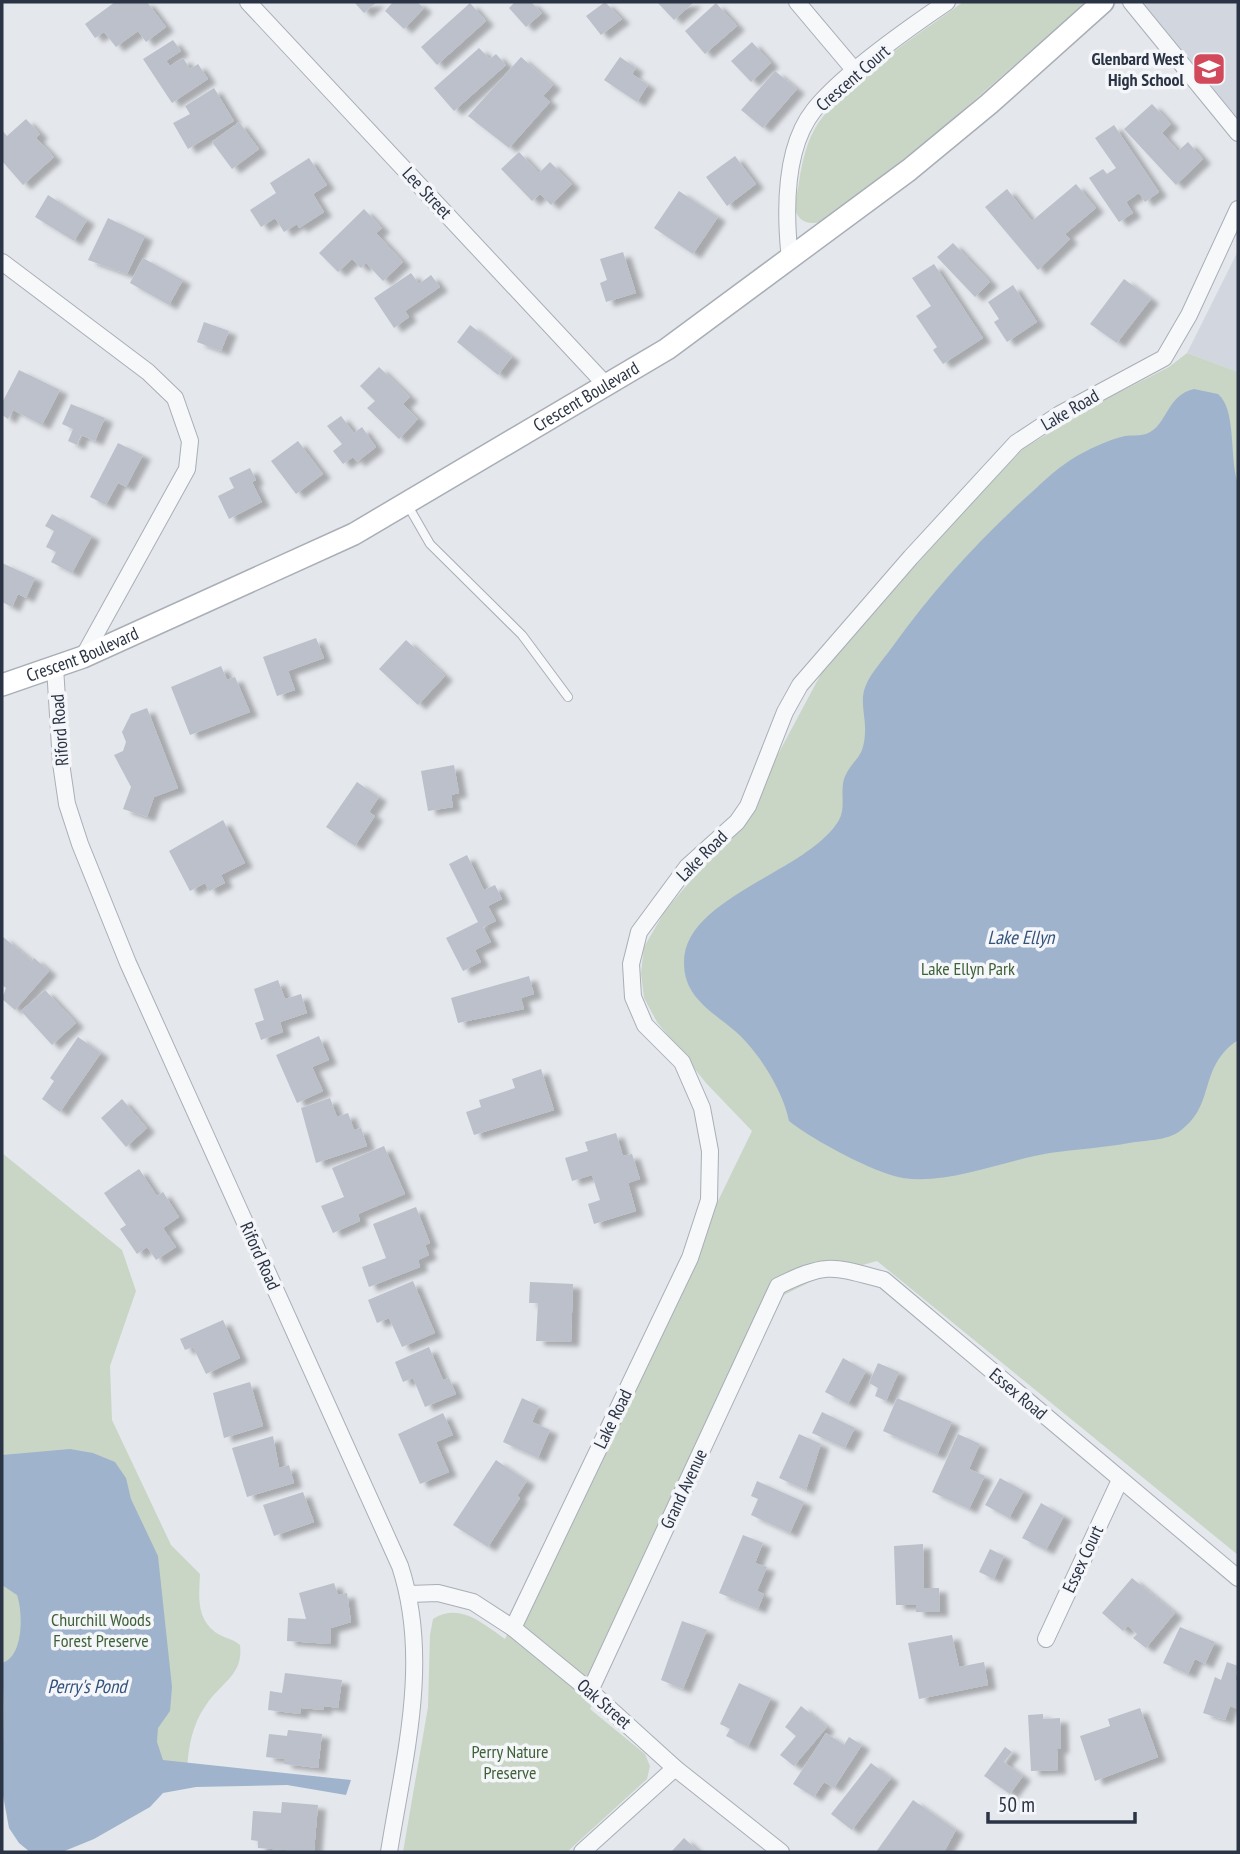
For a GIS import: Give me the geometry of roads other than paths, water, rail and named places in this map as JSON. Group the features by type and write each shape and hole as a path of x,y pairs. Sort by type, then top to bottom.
{"street":[{"name":"Lee Street","path":"248,2 606,385"},
{"path":"797,2 856,72"},
{"name":"Crescent Court","path":"790,260 785,215 789,179 798,145 814,111 856,72 947,2"},
{"name":"Crescent Boulevard","path":"2,685 83,657 306,558 407,504 667,349 790,260 979,113 1103,2"},
{"path":"1130,2 1238,132"},
{"name":"Lake Road","path":"513,1628 690,1258 709,1200 710,1151 702,1108 682,1062 645,1025 633,997 631,964 639,932 687,867 737,822 748,806 785,712 800,685 911,557 1016,443 1060,414 1164,358 1189,315 1238,209"},
{"path":"2,262 148,372 175,398 189,434 187,469 83,657"},
{"name":"Riford Road","path":"55,667 61,763 67,804 80,844 123,952 395,1554 409,1594 416,1656 413,1698 389,1852"},
{"name":"Essex Road","path":"778,1286 814,1269 842,1268 884,1280 1238,1578"},
{"name":"Grand Avenue","path":"590,1691 778,1286"},
{"name":"Essex Court","path":"1046,1639 1120,1480"},
{"name":"Oak Street","path":"409,1594 438,1593 473,1602 513,1628 590,1691 675,1768 780,1852"},
{"path":"582,1852 675,1768"}],"lane":[{"path":"407,504 430,544 522,635 568,696"}],"water":[{"name":"Lake Ellyn","path":"1194,389 1218,394 1224,401 1228,411 1238,484 1238,1040 1217,1062 1199,1109 1180,1131 1169,1137 1033,1156 938,1178 903,1178 876,1170 828,1146 789,1121 778,1090 760,1060 738,1033 707,1008 691,989 684,963 689,940 704,920 725,902 802,855 824,838 839,820 844,779 860,754 864,741 864,691 878,665 938,588 988,534 1052,474 1084,452 1104,443 1125,436 1144,435 1153,430 1177,398"},
{"name":"Perry's Pond","path":"70,1449 93,1453 115,1462 126,1478 131,1499 158,1556 172,1687 170,1711 158,1728 157,1742 163,1760 351,1780 346,1795 287,1785 196,1787 163,1793 150,1807 94,1839 62,1852 30,1852 19,1843 9,1828 2,1790 2,1663 14,1652 21,1622 17,1595 2,1585 2,1455"}],"place":[{"name":"Glenbard West High School","path":"1209,69"}],"park label":[{"name":"Lake Ellyn Park","path":"968,969"},
{"name":"Churchill Woods Forest Preserve","path":"101,1630"},
{"name":"Perry Nature Preserve","path":"510,1762"}]}
